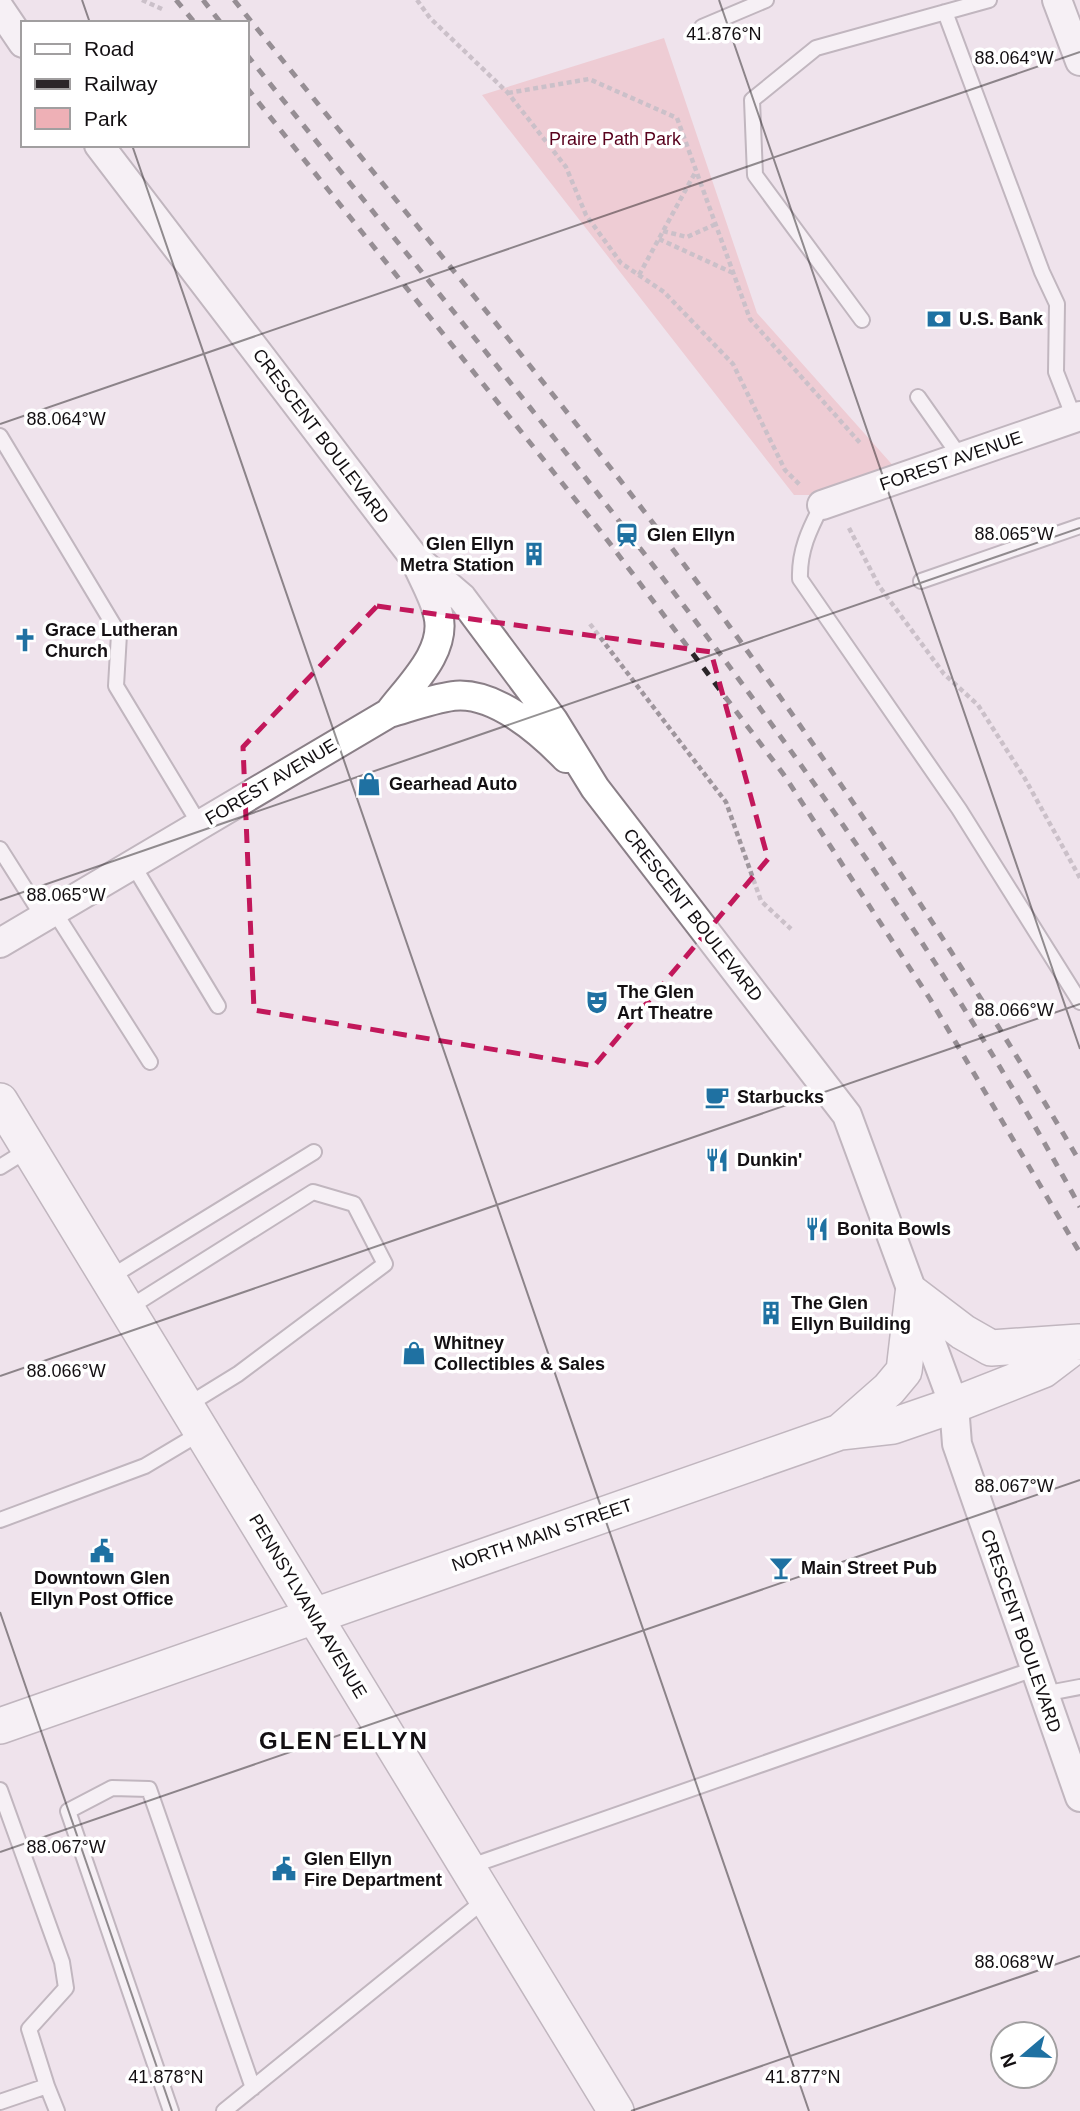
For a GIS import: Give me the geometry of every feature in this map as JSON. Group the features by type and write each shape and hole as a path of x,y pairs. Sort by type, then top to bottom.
{"street":[{"path":"1057,0 1080,61"},
{"path":"0,9 21,40"},
{"name":"CRESCENT BOULEVARD","path":"101,147 413,555 462,598 553,720 595,788 847,1115 954,1405 957,1444 1080,1797"},
{"name":"FOREST AVENUE","path":"822,505 1077,417"},
{"name":"FOREST AVENUE","path":"0,943 389,713 429,659 439,640 439,616 413,555"},
{"path":"389,713 455,696 486,700 514,715 555,746 595,788"},
{"name":"PENNSYLVANIA AVENUE","path":"0,1101 15,1158 108,1278 616,2111"},
{"path":"913,1294 963,1332 991,1348 1080,1342"},
{"path":"840,1432 889,1389 904,1371 913,1294"},
{"name":"NORTH MAIN STREET","path":"0,1726 840,1432 893,1426 954,1405 1043,1370 1080,1342"}],"lane":[{"path":"702,27 766,0"},
{"path":"862,320 755,174 752,100 816,48 989,0"},
{"path":"945,12 1042,272 1057,304 1056,372 1077,417"},
{"path":"918,397 961,458"},
{"path":"0,436 119,634 116,686 200,825"},
{"path":"822,505 806,537 799,562 800,579 959,809 1080,1000"},
{"path":"921,581 1080,526"},
{"path":"0,849 150,1062"},
{"path":"132,865 218,1006"},
{"path":"108,1278 314,1152"},
{"path":"0,1520 145,1466 238,1374 385,1264 354,1204 313,1192 127,1309"},
{"path":"467,1867 1039,1682 1080,1687"},
{"path":"171,2111 68,1811 111,1788 149,1789 253,2088"},
{"path":"0,1790 64,1975 66,1988 29,2029 57,2111"},
{"path":"224,2111 486,1899"},
{"path":"0,2102 47,2086"}],"path":[{"path":"142,0 162,9"},
{"path":"417,0 430,18 508,93 566,167 586,215 621,263 664,292 733,364 785,470 852,530 879,586 944,674 978,705 1024,777 1080,878"},
{"path":"508,93 589,79 677,118 750,319 861,444"},
{"path":"639,275 696,170"},
{"path":"663,231 687,237 716,224"},
{"path":"659,240 734,274"},
{"path":"590,624 726,802 761,901 791,929"}],"highlighted area":[{"path":"377,606 711,652 768,859 594,1066 254,1010 243,747"}],"green space":[{"name":"Praire Path Park","path":"664,38 757,313 897,470 823,495 794,495 482,95"}],"railway":[{"path":"176,0 193,21"},
{"path":"203,0 219,21"},
{"path":"234,0 538,375 697,582 869,826 977,992 1080,1162"},
{"path":"248,56 581,472 795,756 896,903 991,1053 1080,1207"},
{"path":"248,89 602,533 784,775 930,999 1080,1253"}],"place":[{"name":"U.S. Bank","path":"939,319"},
{"name":"Glen Ellyn","path":"627,535"},
{"name":"Glen Ellyn Metra Station","path":"534,554"},
{"name":"Grace Lutheran Church","path":"25,640"},
{"name":"Gearhead Auto","path":"369,784"},
{"name":"The Glen Art Theatre","path":"597,1002"},
{"name":"Starbucks","path":"717,1097"},
{"name":"Dunkin'","path":"717,1160"},
{"name":"Bonita Bowls","path":"817,1229"},
{"name":"The Glen Ellyn Building","path":"771,1313"},
{"name":"Whitney Collectibles & Sales","path":"414,1353"},
{"name":"Downtown Glen Ellyn Post Office","path":"102,1551"},
{"name":"Main Street Pub","path":"781,1568"},
{"name":"Glen Ellyn Fire Department","path":"284,1869"}],"district":[{"name":"GLEN ELLYN","path":"344,1740"}]}
